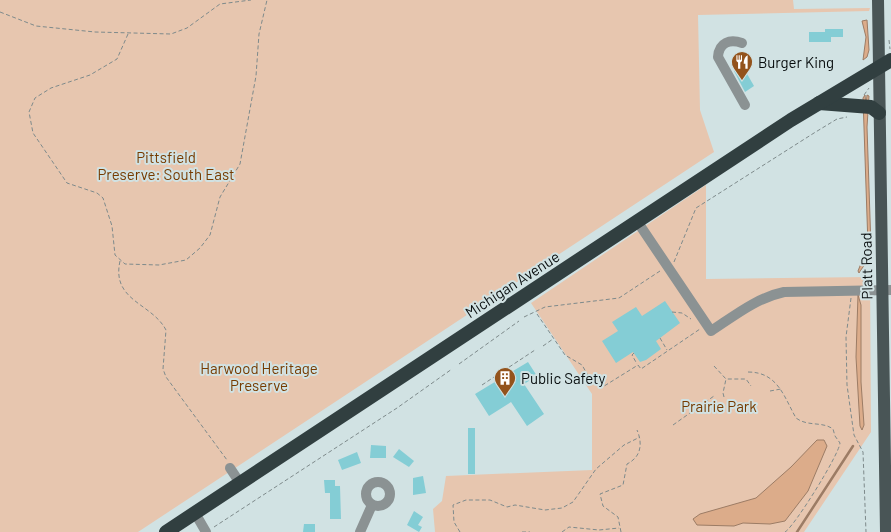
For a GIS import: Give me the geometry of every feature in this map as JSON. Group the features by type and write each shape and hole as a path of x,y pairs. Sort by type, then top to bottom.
{"highway":[{"name":"Michigan Avenue","path":"166,532 637,221 819,103 885,63"},
{"path":"819,103 871,107 879,113"}],"main road":[{"name":"Platt Road","path":"878,0 885,63 879,113 887,289 888,468 886,532"}],"street":[{"path":"742,43 732,40 726,42 720,49 718,57 745,105"},
{"path":"637,221 710,331 756,301 770,295 784,292 887,289"},
{"path":"230,468 240,483"},
{"path":"360,532 372,505"},
{"path":"194,514 210,530"}],"path":[{"path":"0,12 36,26 128,34 179,32 220,4 229,1 251,0"},
{"path":"128,34 118,59 90,75 51,88 35,98 30,112 33,133 67,183 97,193 103,198 112,226 114,255 120,260 125,264 159,265 186,260 200,248 210,235 220,197 240,164 256,76 259,34 267,0"},
{"path":"670,264 675,261 696,208 837,119 852,115 868,89"},
{"path":"120,260 118,274 121,285 143,309 158,318 166,330 163,369 166,377 230,468"},
{"path":"524,317 536,313 545,307 618,298 662,270"},
{"path":"851,295 846,338 847,385 854,435 863,452 866,532"},
{"path":"672,312 694,318"},
{"path":"536,313 565,355 582,365 590,379 601,388 638,365"},
{"path":"459,364 519,320"},
{"path":"634,353 632,355 640,369 701,327"},
{"path":"660,338 668,351"},
{"path":"543,346 554,339"},
{"path":"482,385 535,350"},
{"path":"714,366 726,379 746,379 751,386"},
{"path":"210,530 397,408 452,368"},
{"path":"748,372 765,376 782,389 796,418 802,423 823,424 833,429 840,443 840,447 810,500 786,532"},
{"path":"724,397 726,379"},
{"path":"770,391 782,389"},
{"path":"673,425 714,396"},
{"path":"621,532 618,517 603,506 600,494 623,485 626,464 635,460 640,452 640,437 637,430"},
{"path":"460,532 454,522 453,505 458,502 490,500 507,507 515,505 546,510 562,508 573,502 596,469 624,445 640,437"},
{"path":"562,532 569,527 600,530 620,528"},
{"path":"522,532 530,532"}],"green space":[{"name":"Pittsfield Preserve: South East","path":"0,0 793,0 794,9 870,8 869,11 698,15 700,110 714,152 138,532 0,532"},
{"name":"Prairie Park","path":"706,185 706,279 870,277 871,432 804,532 435,532 433,509 442,501 446,476 592,470 592,394 531,303"}],"shaded area":[{"path":"867,20 869,50 867,57 863,60 866,37 862,21"},
{"path":"865,95 866,106 867,95 869,96 867,127 871,248 869,258 859,273 858,271 868,246 863,98"},
{"path":"858,295 861,305 861,382 864,425 862,430 860,426 856,357"},
{"path":"817,440 824,440 827,446 808,491 785,521 770,524 743,523 734,526 697,525 693,519 700,514 756,498 791,467"}],"building":[{"path":"825,29 843,29 843,37 831,37 831,42 809,42 809,32 825,32"},
{"name":"Burger King","path":"742,65 754,86 745,92 734,71"},
{"path":"665,301 680,323 656,341 661,349 640,362 633,352 616,363 602,341 618,331 612,322 636,307 642,316"},
{"name":"Public Safety","path":"528,362 537,376 524,384 544,414 527,426 511,402 489,416 475,394"},
{"path":"468,428 475,428 475,474 468,474"},
{"path":"371,445 386,446 386,458 370,458"},
{"path":"399,449 414,461 409,467 393,457"},
{"path":"357,452 361,463 342,470 338,460"},
{"path":"423,476 426,493 413,495 413,478"},
{"path":"324,480 335,480 335,486 340,486 341,519 330,519 330,493 325,493"},
{"path":"414,511 423,517 418,525 422,527 419,532 407,525"},
{"path":"304,524 315,524 315,532 303,532"}],"waterway":[{"path":"797,532 853,446"}],"place":[{"name":"Burger King","path":"742,81"},
{"name":"Public Safety","path":"505,397"}],"park label":[{"name":"Harwood Heritage Preserve","path":"259,376"}]}
